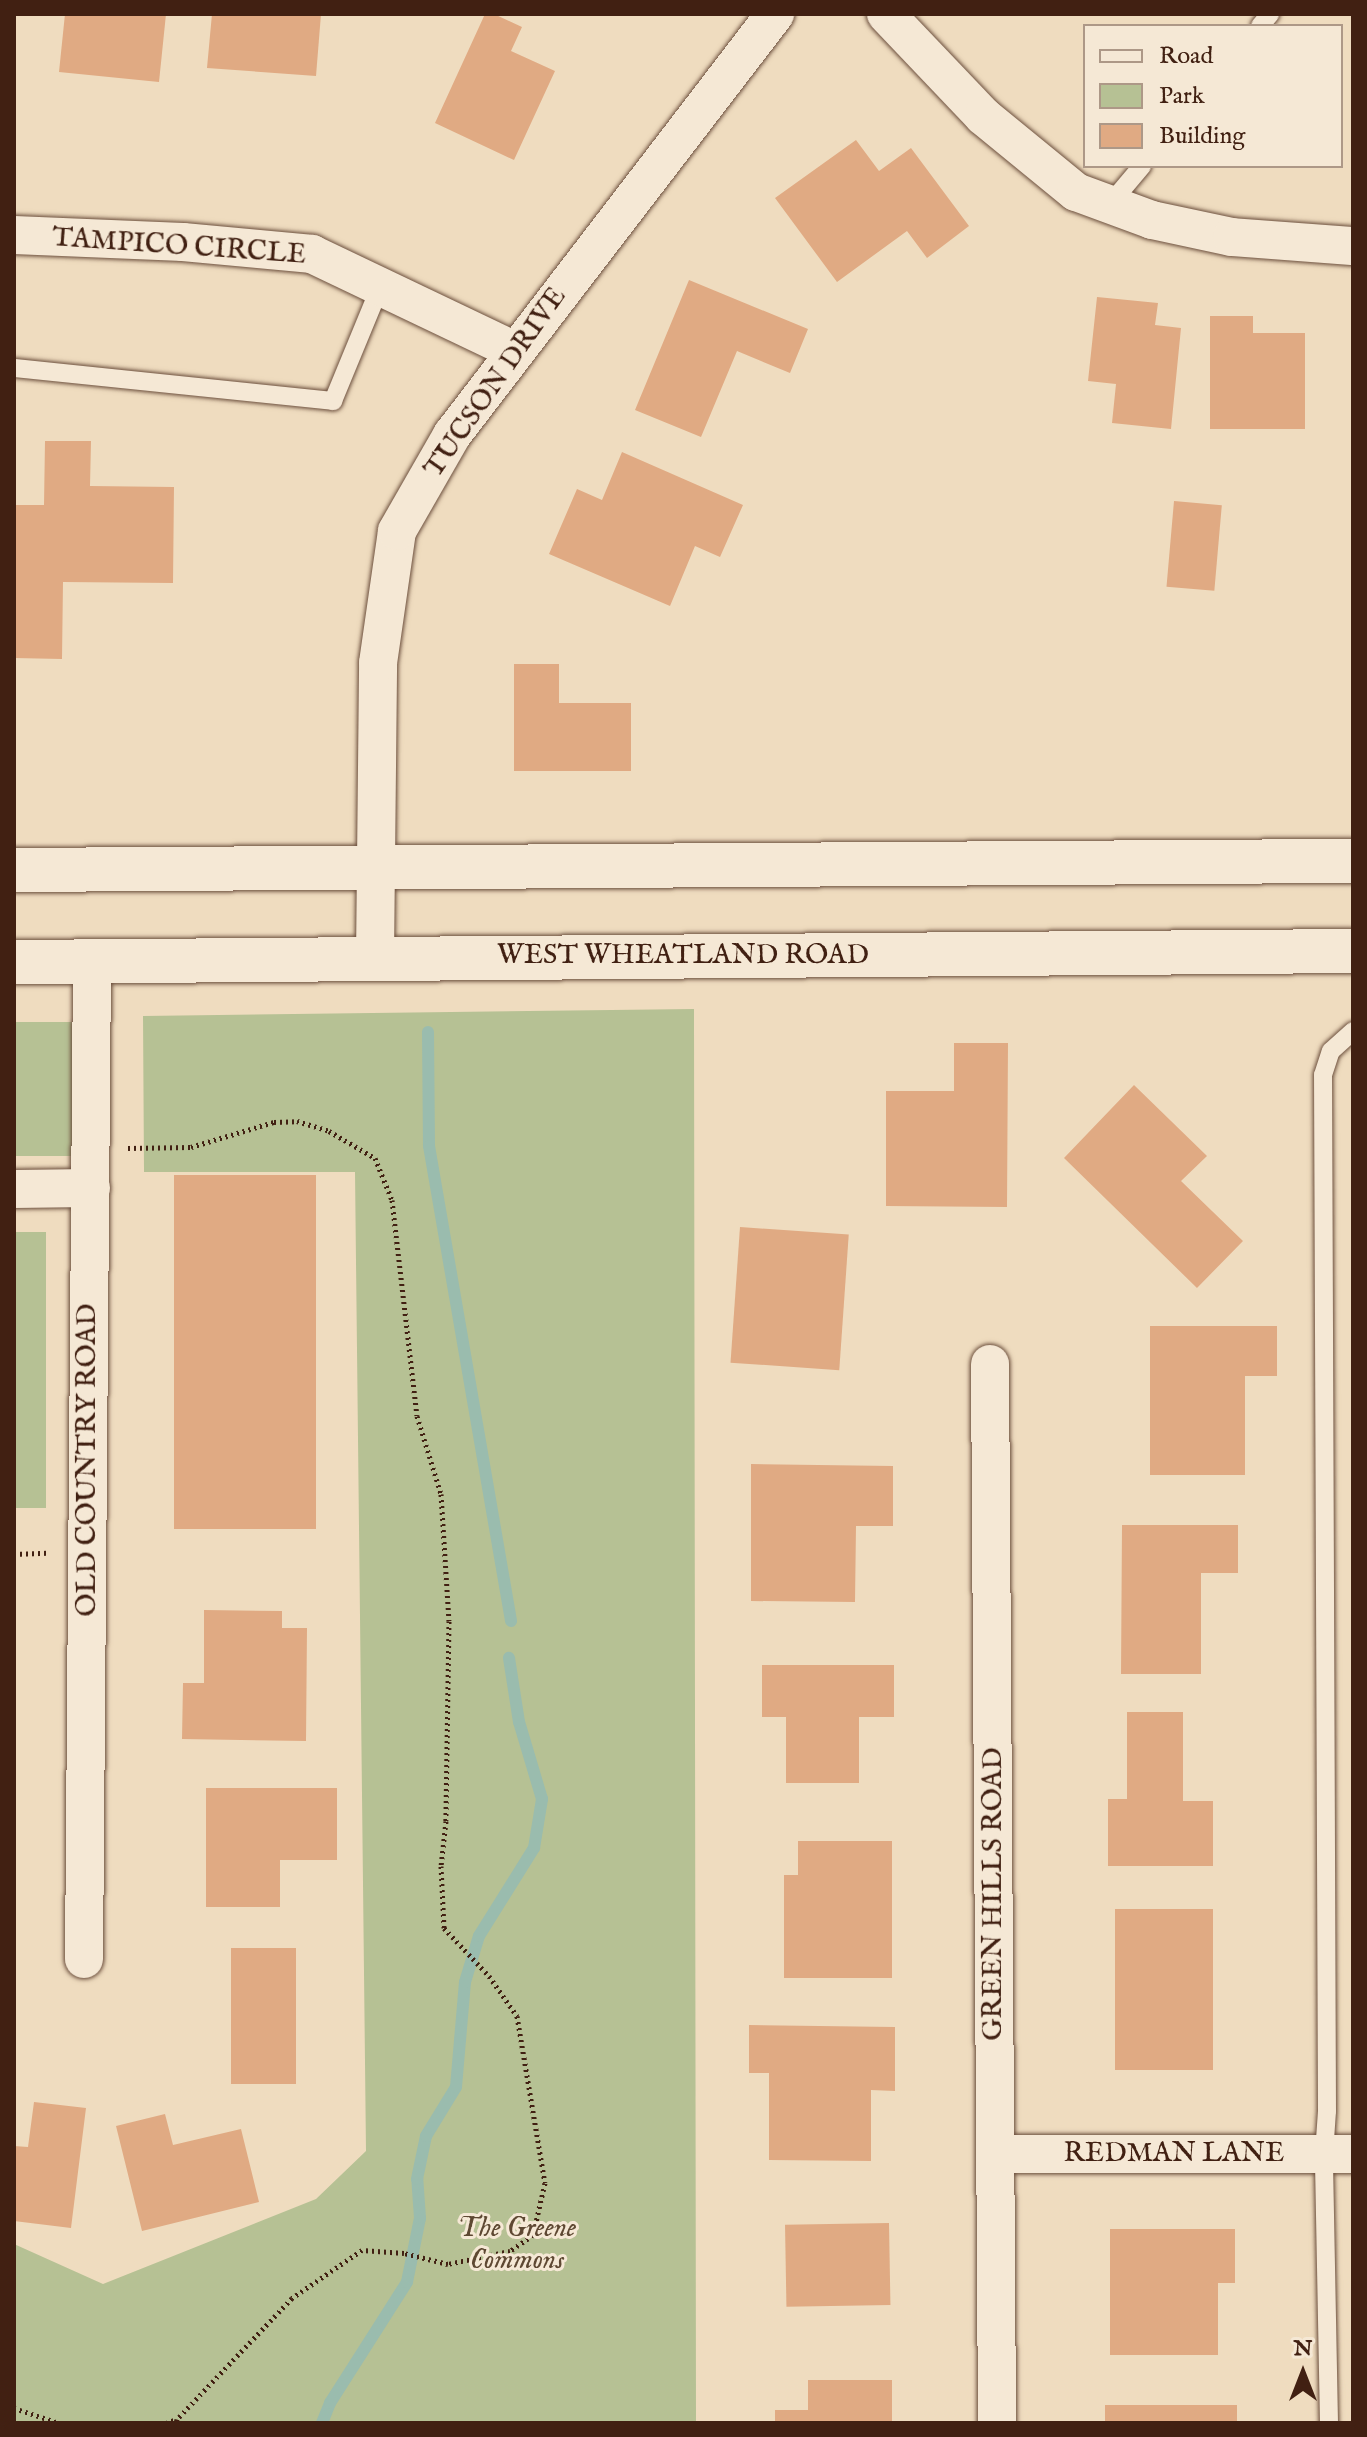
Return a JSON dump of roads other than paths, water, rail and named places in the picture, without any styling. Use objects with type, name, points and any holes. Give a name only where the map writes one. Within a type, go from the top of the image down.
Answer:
[{"type":"main road","points":[[14,870],[1353,861]]},
{"type":"main road","name":"WEST WHEATLAND ROAD","points":[[14,962],[1353,951]]},
{"type":"street","name":"TUCSON DRIVE","points":[[375,958],[378,663],[397,531],[452,435],[775,14]]},
{"type":"street","points":[[886,14],[983,116],[1076,192],[1152,220],[1232,237],[1353,246]]},
{"type":"street","name":"TAMPICO CIRCLE","points":[[14,235],[183,242],[312,254],[515,351]]},
{"type":"street","name":"OLD COUNTRY ROAD","points":[[84,1959],[92,961]]},
{"type":"street","points":[[14,1189],[91,1188]]},
{"type":"street","name":"GREEN HILLS ROAD","points":[[990,1364],[997,2423]]},
{"type":"street","name":"REDMAN LANE","points":[[996,2154],[1338,2154]]},
{"type":"lane","points":[[1110,204],[1140,168]]},
{"type":"lane","points":[[14,368],[333,401],[380,287]]},
{"type":"lane","points":[[1329,2423],[1338,2154],[1327,2079],[1323,1075],[1331,1051],[1353,1031]]},
{"type":"waterway","points":[[428,1032],[429,1146],[511,1621]]},
{"type":"waterway","points":[[322,2423],[330,2403],[407,2282],[420,2218],[417,2179],[426,2136],[456,2087],[465,1982],[479,1936],[534,1848],[542,1799],[519,1722],[509,1658]]},
{"type":"park label","name":"The Greene Commons","points":[[517,2245]]}]
